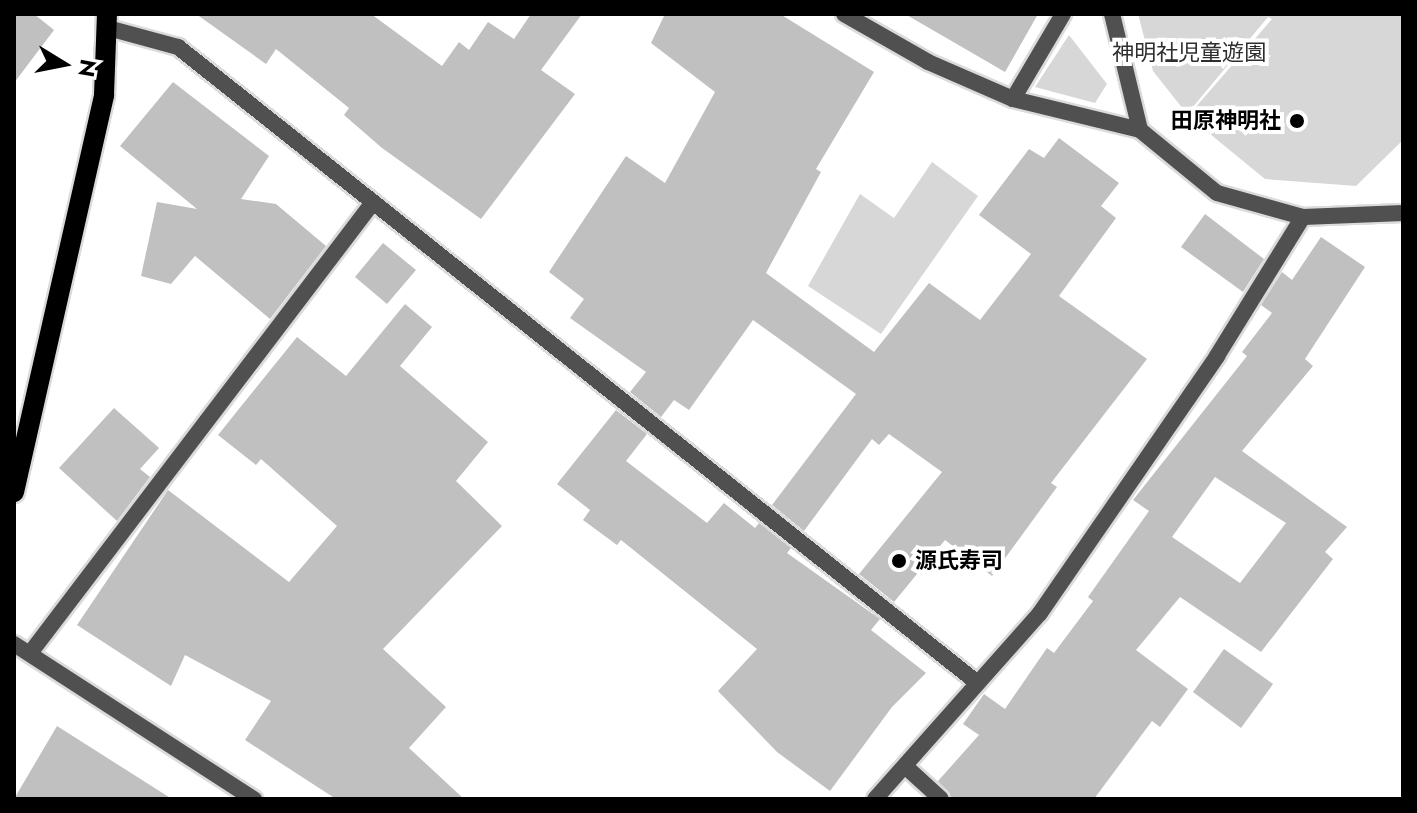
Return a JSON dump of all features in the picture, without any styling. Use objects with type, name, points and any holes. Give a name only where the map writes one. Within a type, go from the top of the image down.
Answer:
[{"type":"main road","points":[[14,492],[104,95],[108,21]]},
{"type":"street","points":[[844,14],[928,62],[1013,99],[1140,130],[1217,193],[1303,217],[1403,213]]},
{"type":"street","points":[[1013,99],[1063,14]]},
{"type":"street","points":[[1112,14],[1140,130]]},
{"type":"street","points":[[108,21],[178,47],[371,205],[679,440],[975,681]]},
{"type":"street","points":[[31,652],[371,205]]},
{"type":"street","points":[[875,799],[906,767],[975,681],[1040,613],[1217,356],[1303,217]]},
{"type":"street","points":[[14,644],[31,652],[254,799]]},
{"type":"street","points":[[906,767],[941,799]]},
{"type":"green space","name":"田原神明社","points":[[1138,14],[1403,14],[1403,140],[1356,186],[1265,179],[1188,116],[1272,19],[1268,17],[1187,114],[1153,71]]},
{"type":"green space","points":[[1069,35],[1107,84],[1095,103],[1035,87]]},
{"type":"green space","points":[[932,162],[978,196],[881,334],[808,286],[860,194],[894,218]]},
{"type":"building","points":[[14,14],[34,14],[54,30],[14,83]]},
{"type":"building","points":[[196,14],[371,14],[442,66],[459,42],[469,50],[488,22],[514,39],[531,14],[582,14],[541,70],[575,94],[481,219],[382,148],[344,115],[349,108],[276,49],[266,64]]},
{"type":"building","points":[[665,14],[780,14],[874,72],[816,169],[821,172],[766,273],[874,352],[929,283],[980,320],[1031,254],[979,215],[1029,149],[1044,158],[1059,138],[1119,183],[1101,206],[1116,218],[1059,296],[1147,359],[1051,483],[1057,487],[992,576],[945,540],[894,602],[859,574],[942,472],[889,434],[879,445],[872,439],[804,531],[772,505],[856,394],[753,320],[689,410],[674,400],[661,417],[630,392],[646,372],[570,318],[584,299],[549,272],[626,156],[665,183],[715,92],[651,43]]},
{"type":"building","points":[[905,14],[1038,14],[1005,72]]},
{"type":"building","points":[[173,82],[269,156],[241,199],[276,204],[326,246],[270,319],[195,256],[171,284],[141,276],[157,202],[197,209],[120,146]]},
{"type":"building","points":[[1205,214],[1264,259],[1243,292],[1181,247]]},
{"type":"building","points":[[1321,237],[1365,267],[1305,359],[1313,366],[1242,451],[1347,527],[1325,552],[1333,559],[1261,652],[1180,597],[1136,650],[1188,689],[1160,727],[1152,721],[1094,799],[952,799],[938,781],[979,735],[963,724],[984,694],[1005,709],[1047,648],[1054,653],[1093,601],[1088,597],[1149,511],[1133,500],[1247,356],[1242,352],[1272,313],[1261,305],[1282,272],[1292,280]],"holes":[[[1215,477],[1286,523],[1240,583],[1172,537]]]},
{"type":"building","points":[[383,243],[416,270],[387,304],[355,277]]},
{"type":"building","points":[[405,304],[432,327],[400,366],[488,442],[456,481],[502,526],[383,649],[446,707],[409,748],[464,799],[336,799],[245,740],[271,701],[185,655],[171,686],[77,625],[168,490],[289,582],[337,526],[261,459],[256,465],[218,435],[297,337],[346,376]]},
{"type":"building","points":[[114,408],[159,448],[140,469],[150,477],[117,521],[59,468]]},
{"type":"building","points":[[616,410],[647,434],[626,461],[707,523],[724,503],[755,528],[759,523],[791,548],[787,553],[880,619],[871,630],[926,673],[892,707],[830,791],[777,752],[718,691],[757,649],[621,540],[617,545],[583,520],[590,510],[557,484]]},
{"type":"building","points":[[1224,649],[1273,684],[1241,728],[1193,692]]},
{"type":"building","points":[[57,726],[172,799],[14,799]]},
{"type":"place","name":"田原神明社","points":[[1297,121]]},
{"type":"place","name":"源氏寿司","points":[[899,561]]},
{"type":"park label","name":"神明社児童遊園","points":[[1189,53]]}]
